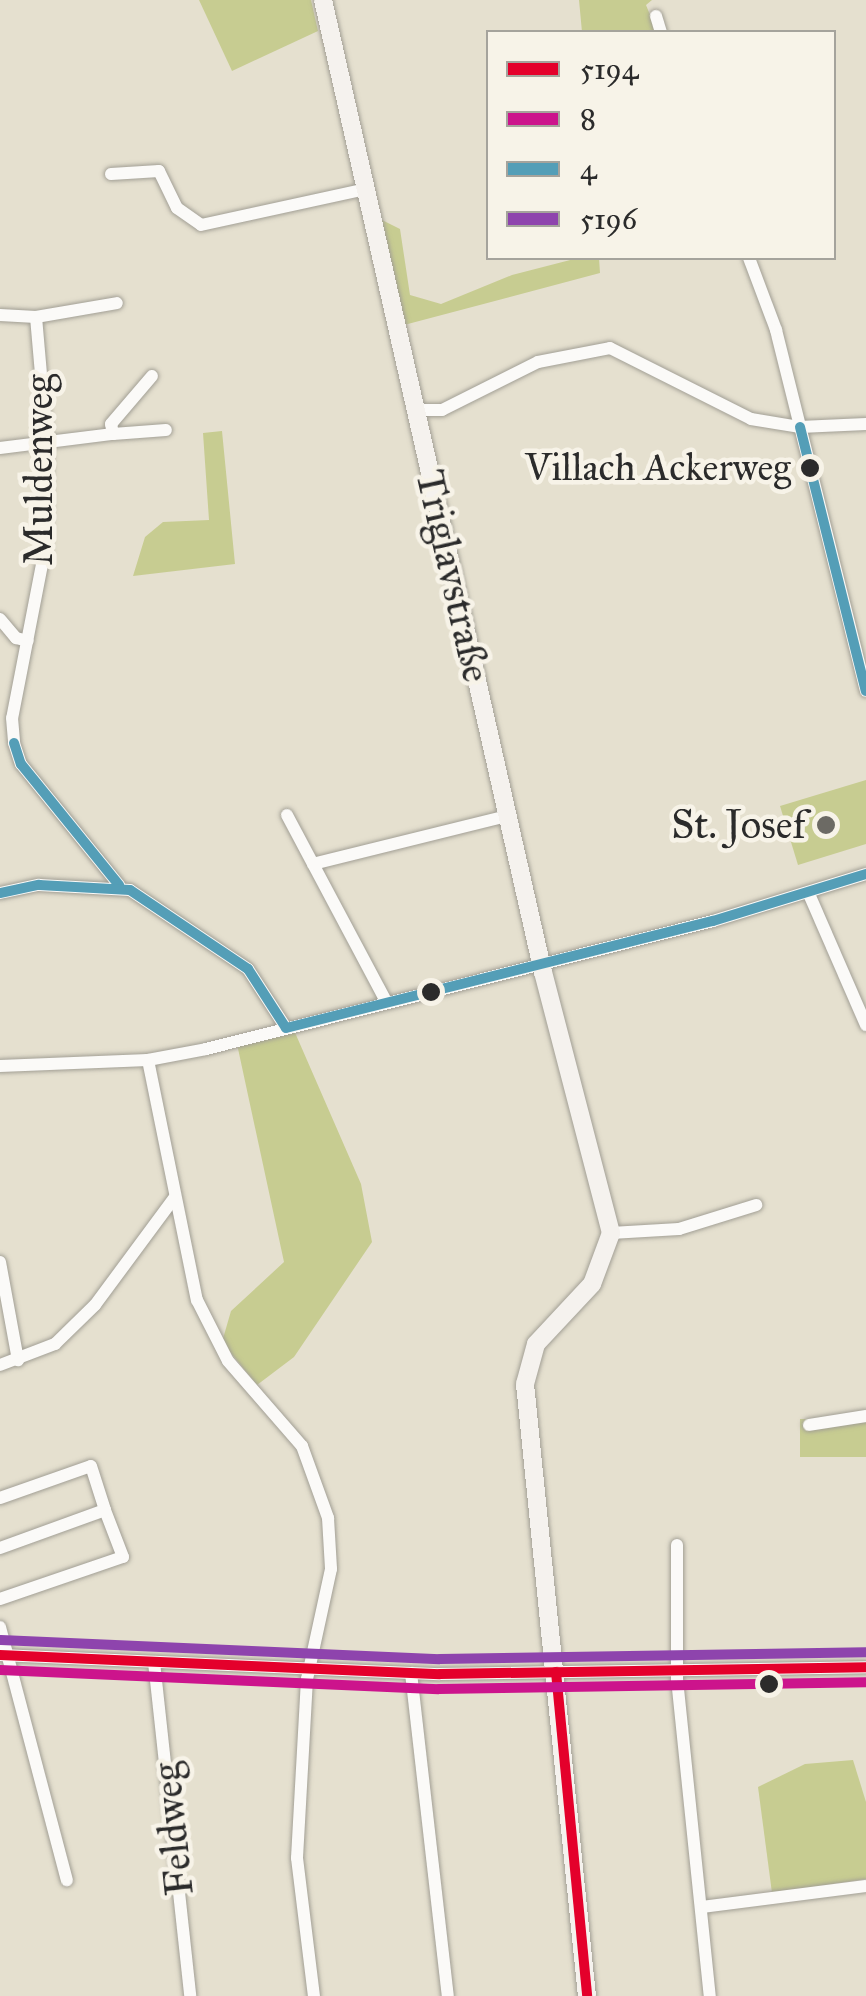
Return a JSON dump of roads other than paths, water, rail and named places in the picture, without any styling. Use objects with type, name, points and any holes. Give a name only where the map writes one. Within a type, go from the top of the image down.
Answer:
[{"type":"street","name":"Triglavstraße","points":[[323,0],[541,962],[611,1233]]},
{"type":"street","points":[[656,16],[661,30]]},
{"type":"street","points":[[111,174],[155,169],[177,208],[201,225],[366,190]]},
{"type":"street","points":[[750,260],[800,427],[866,691]]},
{"type":"street","name":"Muldenweg","points":[[0,315],[36,317],[118,303]]},
{"type":"street","name":"Muldenweg","points":[[36,317],[47,442],[45,548],[7,742],[119,885],[248,970],[286,1028]]},
{"type":"street","points":[[416,410],[442,410],[538,362],[610,348],[751,419],[800,427],[866,424]]},
{"type":"street","points":[[113,434],[111,424],[152,376]]},
{"type":"street","points":[[0,448],[166,430]]},
{"type":"street","points":[[0,618],[16,638],[28,641]]},
{"type":"street","points":[[287,816],[386,1001]]},
{"type":"street","points":[[313,864],[508,816]]},
{"type":"street","points":[[0,1066],[148,1060],[809,894],[866,874]]},
{"type":"street","points":[[0,893],[38,885],[119,885]]},
{"type":"street","points":[[809,894],[866,1026]]},
{"type":"street","points":[[148,1060],[198,1300],[228,1362],[302,1446],[328,1518],[331,1568],[309,1670],[298,1858],[314,1996]]},
{"type":"street","points":[[0,1365],[55,1344],[95,1305],[174,1197]]},
{"type":"street","points":[[587,1996],[525,1384],[536,1344],[592,1284],[611,1233],[678,1229],[756,1205]]},
{"type":"street","points":[[0,1262],[18,1360]]},
{"type":"street","points":[[809,1425],[866,1416]]},
{"type":"street","points":[[0,1498],[90,1466],[122,1557],[0,1600]]},
{"type":"street","points":[[0,1548],[105,1510]]},
{"type":"street","points":[[677,1545],[677,1669],[710,1996]]},
{"type":"street","points":[[0,1628],[3,1655],[67,1880]]},
{"type":"street","points":[[3,1655],[411,1672],[866,1667]]},
{"type":"street","name":"Feldweg","points":[[154,1662],[190,1996]]},
{"type":"street","points":[[411,1672],[448,1996]]},
{"type":"street","points":[[702,1907],[866,1886]]},
{"type":"place","name":"Villach Ackerweg","points":[[810,468]]},
{"type":"place","name":"St. Josef","points":[[826,825]]}]
